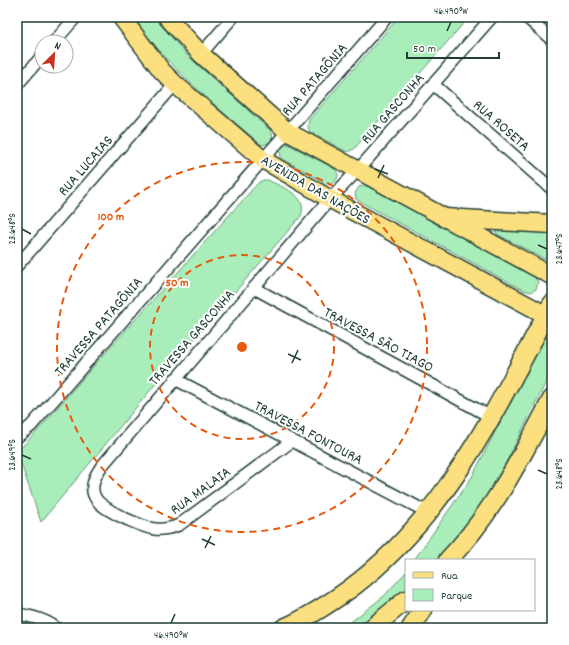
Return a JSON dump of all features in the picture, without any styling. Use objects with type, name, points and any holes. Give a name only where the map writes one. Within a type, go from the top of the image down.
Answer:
[{"type":"highway","points":[[445,218],[552,224]]},
{"type":"highway","points":[[284,628],[313,614],[338,598],[362,579],[392,554],[428,513],[468,458],[549,310]]},
{"type":"highway","points":[[449,559],[471,534],[502,491],[552,399]]},
{"type":"highway","points":[[457,559],[471,534]]},
{"type":"highway","points":[[372,628],[405,601]]},
{"type":"highway","points":[[411,628],[422,611]]},
{"type":"main road","name":"AVENIDA DAS NAÇÕES","points":[[121,17],[162,71],[262,159],[330,199],[549,310]]},
{"type":"main road","points":[[167,17],[201,54],[288,132],[552,276]]},
{"type":"street","points":[[61,34],[76,17]]},
{"type":"street","points":[[201,54],[233,17]]},
{"type":"street","name":"RUA PATAGÔNIA","points":[[262,159],[288,132],[387,17]]},
{"type":"street","name":"RUA GASCONHA","points":[[330,199],[358,170],[492,17]]},
{"type":"street","points":[[526,17],[552,40]]},
{"type":"street","points":[[17,85],[34,65]]},
{"type":"street","name":"RUA LUCAIAS","points":[[17,266],[175,84]]},
{"type":"street","name":"RUA ROSETA","points":[[433,84],[552,189]]},
{"type":"street","name":"TRAVESSA PATAGÔNIA","points":[[17,437],[31,426],[262,159]]},
{"type":"street","name":"TRAVESSA GASCONHA","points":[[98,502],[93,485],[97,473],[175,379],[330,199]]},
{"type":"street","name":"TRAVESSA SÃO TIAGO","points":[[254,288],[491,417]]},
{"type":"street","name":"TRAVESSA FONTOURA","points":[[175,379],[428,513]]},
{"type":"street","name":"RUA MALAIA","points":[[98,502],[105,509],[144,527],[153,530],[170,529],[179,525],[292,440]]},
{"type":"street","points":[[17,614],[32,616],[56,628]]},
{"type":"green space","points":[[133,17],[154,17],[187,55],[271,131],[273,137],[270,142],[263,145],[260,144],[192,85],[146,35]]},
{"type":"green space","points":[[399,17],[469,17],[354,149],[347,152],[310,132],[308,127],[309,120]]},
{"type":"green space","points":[[288,144],[335,169],[338,174],[334,183],[327,184],[281,158],[280,150],[284,145]]},
{"type":"green space","points":[[268,180],[287,189],[298,197],[302,209],[301,216],[168,369],[41,522],[17,452],[259,182]]},
{"type":"green space","points":[[367,186],[533,275],[538,282],[536,289],[531,292],[523,290],[359,201],[356,199],[355,193],[359,187]]},
{"type":"green space","points":[[497,230],[552,230],[552,263],[497,234]]},
{"type":"green space","points":[[552,321],[552,370],[495,485],[472,519],[438,559],[415,559],[472,477]]},
{"type":"green space","points":[[405,573],[405,591],[359,628],[343,628],[384,596]]}]
